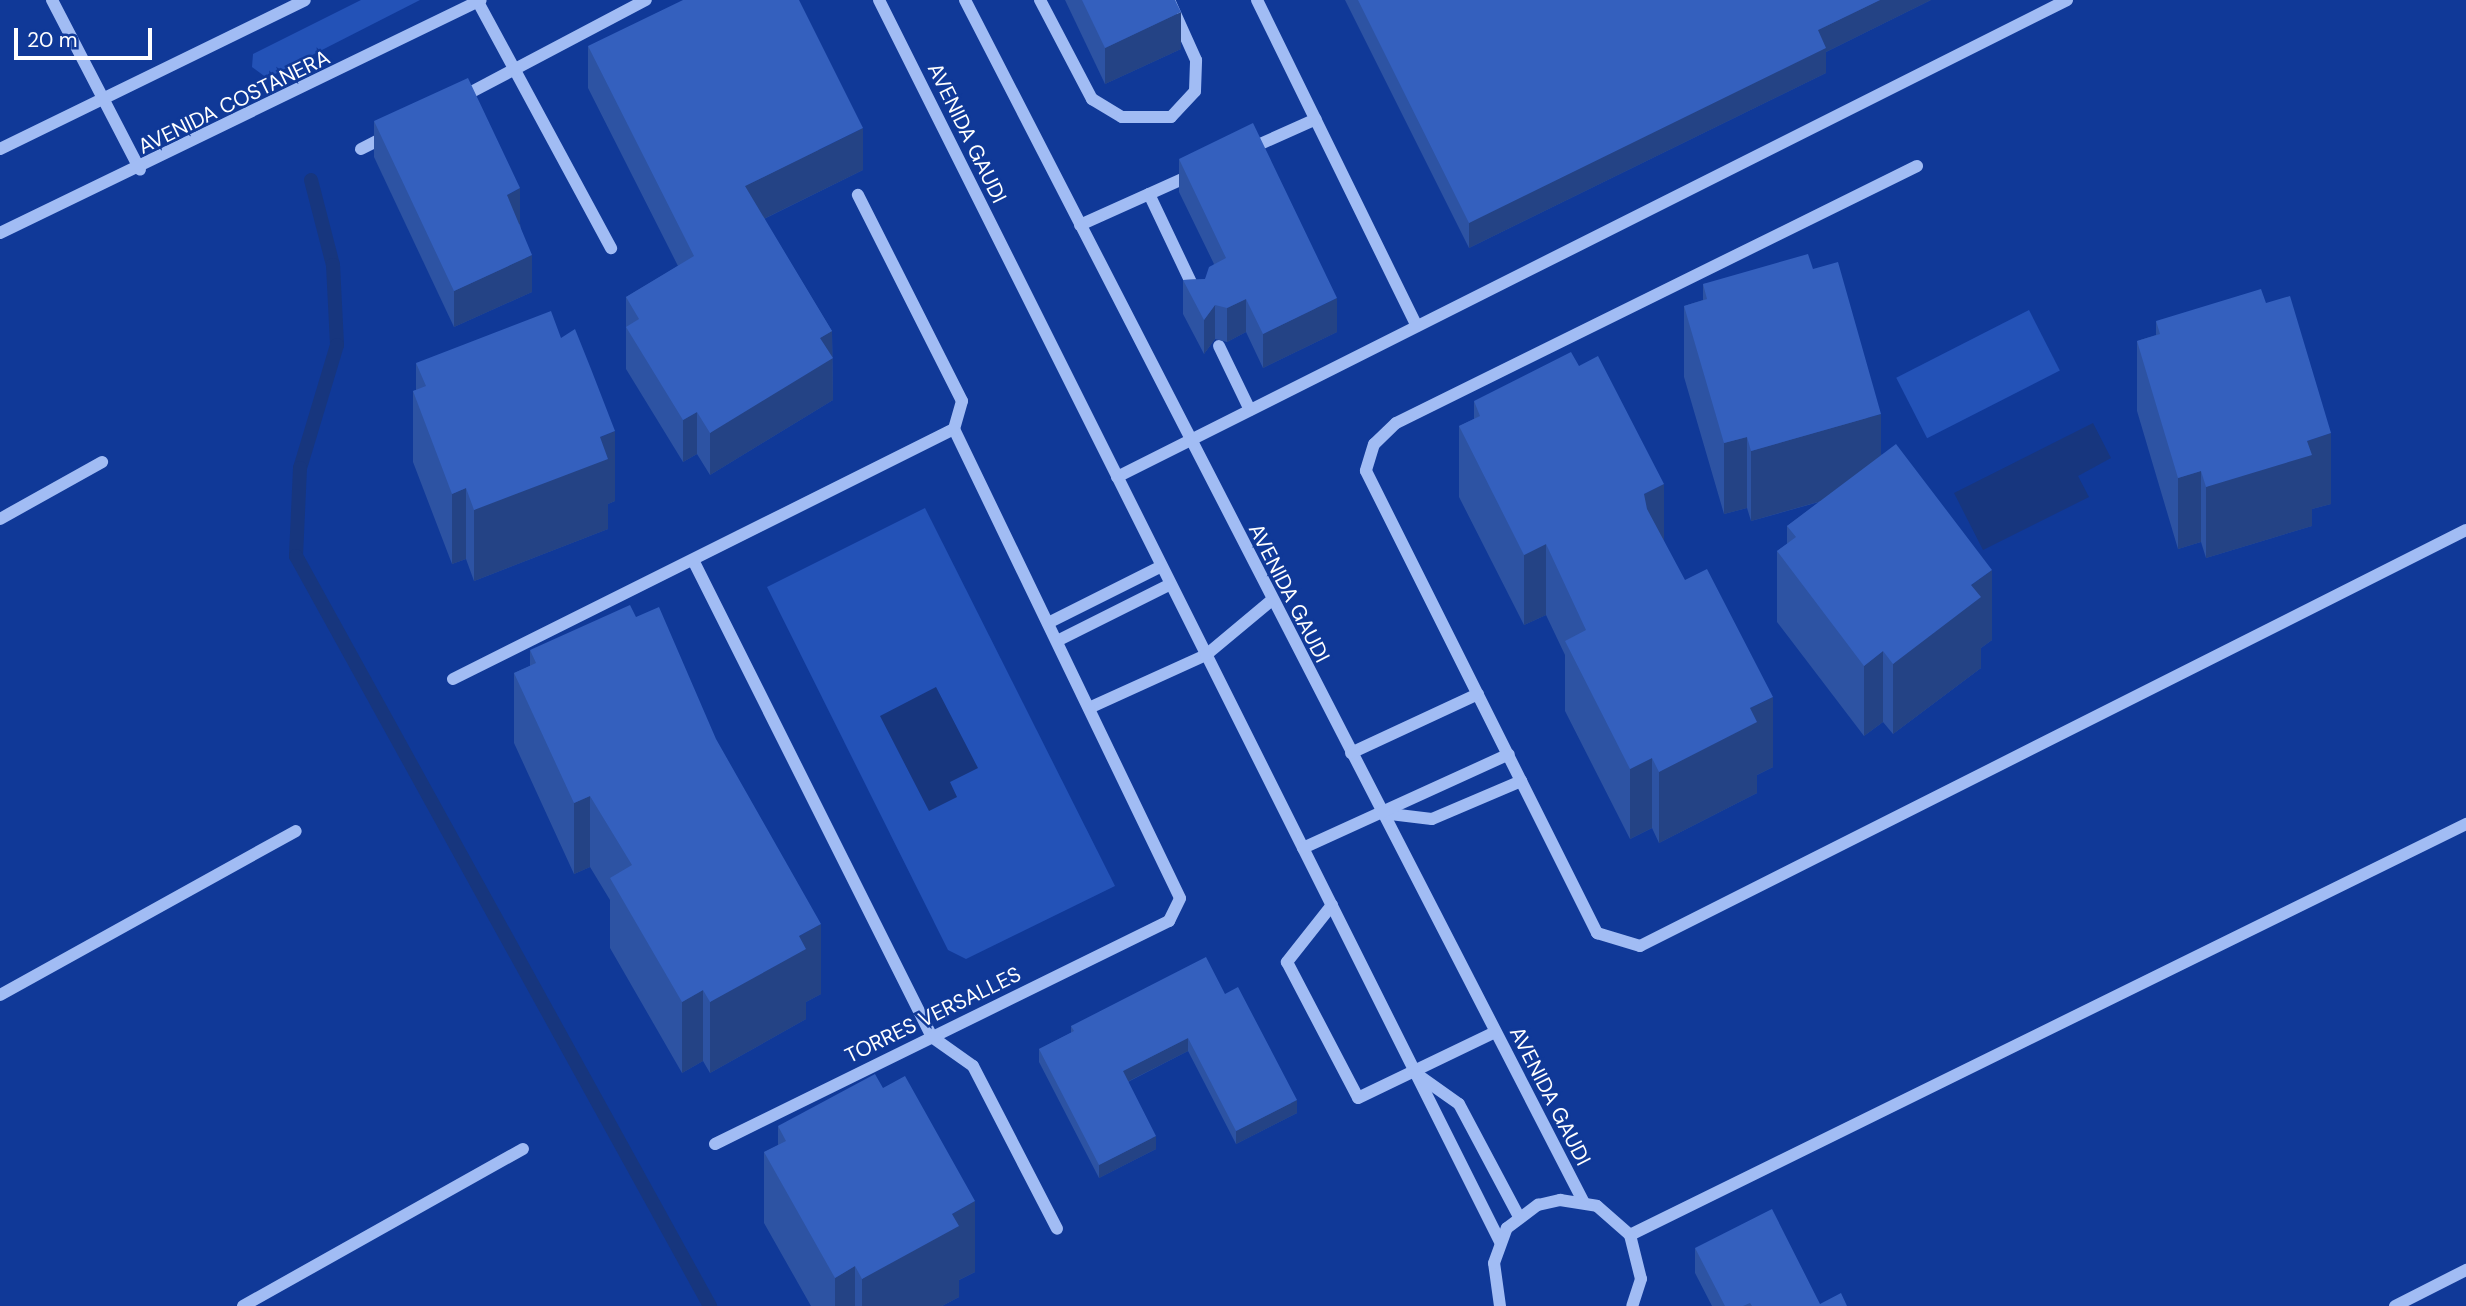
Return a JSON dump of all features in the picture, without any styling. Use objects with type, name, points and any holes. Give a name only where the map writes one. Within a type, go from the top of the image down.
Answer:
[{"type":"street","points":[[52,0],[139,170]]},
{"type":"street","points":[[0,149],[103,102],[305,0]]},
{"type":"street","points":[[445,106],[646,0]]},
{"type":"street","name":"AVENIDA GAUDI","points":[[879,0],[1500,1242]]},
{"type":"street","name":"AVENIDA GAUDI","points":[[965,0],[1189,440],[1583,1201]]},
{"type":"street","points":[[1040,0],[1091,99],[1122,117],[1171,117],[1195,91],[1196,60],[1169,0]]},
{"type":"street","points":[[1257,0],[1417,327]]},
{"type":"street","points":[[1117,477],[2067,0]]},
{"type":"street","points":[[480,1],[611,248]]},
{"type":"street","name":"AVENIDA COSTANERA","points":[[0,233],[139,170],[480,1]]},
{"type":"street","points":[[1233,156],[1316,119]]},
{"type":"street","points":[[361,149],[397,131]]},
{"type":"street","points":[[1917,166],[1396,423],[1374,444],[1366,471],[1597,933],[1618,945],[1640,946],[2466,530]]},
{"type":"street","points":[[1080,225],[1209,167]]},
{"type":"street","points":[[1150,194],[1201,304]]},
{"type":"street","points":[[858,195],[962,401],[954,429],[1089,708],[1206,655],[1272,600]]},
{"type":"street","points":[[1219,346],[1250,410]]},
{"type":"street","points":[[453,679],[694,562],[954,429]]},
{"type":"street","points":[[0,519],[102,462]]},
{"type":"street","points":[[694,562],[932,1037],[973,1066],[1056,1230]]},
{"type":"street","points":[[1048,623],[1162,566]]},
{"type":"street","points":[[1057,641],[1171,584]]},
{"type":"street","points":[[1351,753],[1478,694]]},
{"type":"street","name":"TORRES VERSALLES","points":[[715,1144],[1169,921],[1180,898],[1089,708]]},
{"type":"street","points":[[1303,848],[1508,754]]},
{"type":"street","points":[[1381,813],[1432,819],[1521,781]]},
{"type":"street","points":[[1630,1235],[2466,824]]},
{"type":"street","points":[[0,995],[296,831]]},
{"type":"street","points":[[1332,905],[1287,962],[1358,1098],[1415,1073],[1494,1031]]},
{"type":"street","name":"AVENIDA GAUDI","points":[[1415,1073],[1459,1104],[1519,1217]]},
{"type":"street","points":[[243,1306],[523,1149]]},
{"type":"street","points":[[1499,1306],[1493,1263],[1500,1242],[1519,1217],[1538,1205],[1583,1201],[1610,1213],[1630,1235],[1641,1279],[1632,1306]]},
{"type":"street","points":[[2395,1306],[2466,1270]]},
{"type":"shaded area","points":[[361,0],[420,0],[267,78],[252,67],[253,54]]},
{"type":"shaded area","points":[[2029,310],[2060,371],[1927,438],[1896,378]]},
{"type":"shaded area","points":[[2093,423],[2111,458],[2078,476],[2089,497],[1983,550],[1954,493]]},
{"type":"shaded area","points":[[925,508],[1115,886],[966,959],[948,950],[767,587]]},
{"type":"shaded area","points":[[936,687],[978,768],[950,782],[957,797],[929,811],[880,716]]},
{"type":"building","points":[[683,0],[799,0],[863,128],[745,186],[832,331],[820,338],[833,358],[710,433],[697,412],[683,420],[626,327],[639,319],[626,297],[694,256],[588,46]]},
{"type":"building","points":[[1082,0],[1175,0],[1181,12],[1105,48]]},
{"type":"building","points":[[1358,0],[1880,0],[1818,30],[1826,48],[1469,223]]},
{"type":"building","points":[[468,78],[520,188],[507,195],[532,255],[454,291],[374,121]]},
{"type":"building","points":[[1253,123],[1337,298],[1263,334],[1246,299],[1227,308],[1215,305],[1204,320],[1183,280],[1205,279],[1209,267],[1226,258],[1179,159]]},
{"type":"building","points":[[1808,254],[1813,269],[1838,262],[1881,414],[1751,451],[1747,437],[1724,443],[1684,306],[1707,299],[1703,284]]},
{"type":"building","points":[[2261,289],[2266,303],[2290,296],[2331,433],[2307,441],[2312,455],[2206,487],[2201,471],[2178,478],[2137,341],[2160,334],[2156,321]]},
{"type":"building","points":[[551,311],[561,338],[575,329],[615,431],[600,437],[608,459],[474,510],[466,488],[452,494],[413,391],[426,386],[416,363]]},
{"type":"building","points":[[1571,352],[1579,366],[1598,356],[1664,484],[1644,494],[1647,509],[1685,580],[1707,569],[1773,697],[1750,708],[1757,722],[1659,772],[1652,758],[1630,769],[1565,641],[1586,630],[1546,544],[1524,555],[1459,426],[1480,416],[1474,401]]},
{"type":"building","points":[[1896,444],[1992,570],[1971,585],[1981,597],[1893,664],[1883,651],[1864,666],[1777,551],[1796,537],[1787,526]]},
{"type":"building","points":[[630,605],[636,617],[659,607],[716,739],[821,924],[799,936],[806,949],[710,1002],[703,990],[682,1002],[610,878],[632,865],[590,796],[574,803],[514,673],[536,663],[530,650]]},
{"type":"building","points":[[1206,957],[1225,994],[1238,987],[1297,1100],[1236,1131],[1188,1038],[1123,1071],[1156,1136],[1099,1165],[1039,1049],[1074,1031],[1071,1026]]},
{"type":"building","points":[[875,1074],[883,1088],[905,1076],[975,1201],[952,1214],[959,1226],[862,1279],[855,1266],[835,1278],[764,1152],[786,1141],[778,1126]]},
{"type":"building","points":[[1772,1209],[1820,1304],[1841,1293],[1847,1306],[1752,1306],[1750,1303],[1743,1306],[1725,1306],[1695,1248]]},
{"type":"waterway","points":[[311,180],[333,265],[337,345],[300,468],[296,556],[710,1306]]}]
